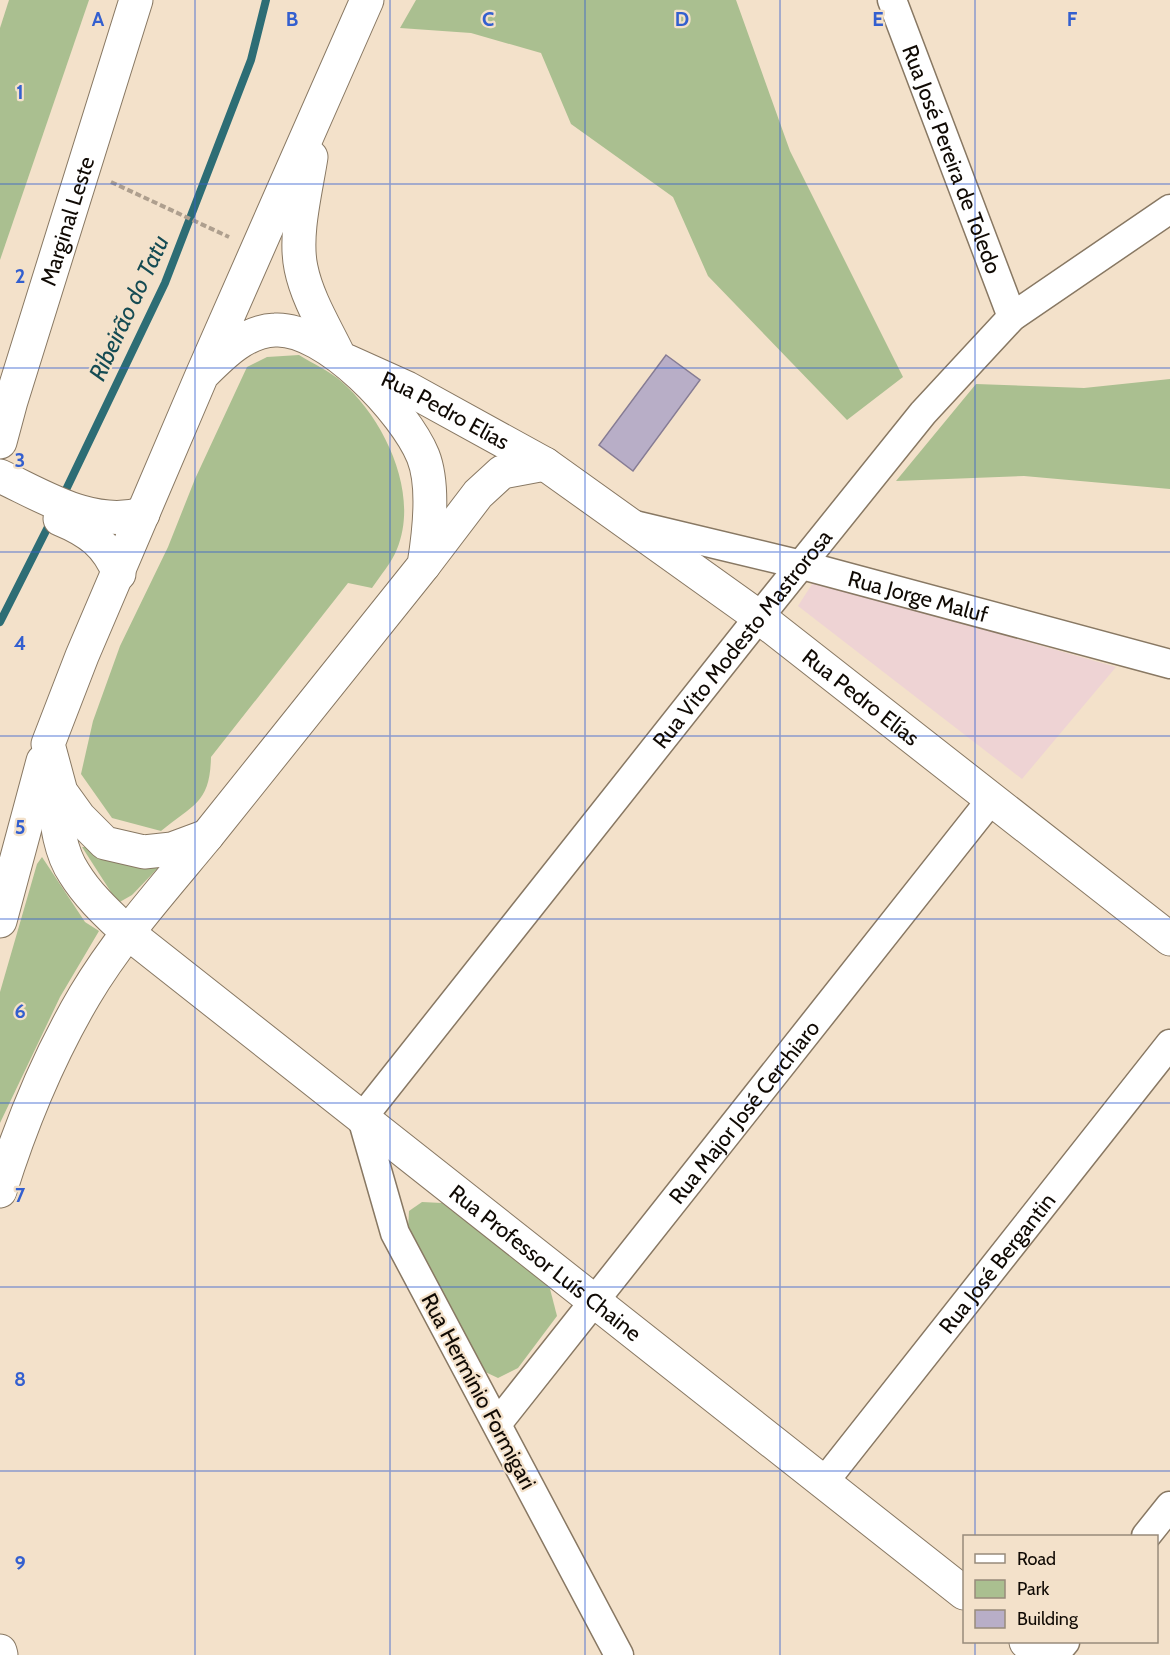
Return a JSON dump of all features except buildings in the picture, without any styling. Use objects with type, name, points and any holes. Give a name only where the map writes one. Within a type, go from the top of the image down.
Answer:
[{"type":"main road","name":"Marginal Leste","points":[[0,442],[10,401],[136,0]]},
{"type":"main road","points":[[0,921],[48,744],[82,656],[119,574],[202,375],[367,0]]},
{"type":"main road","points":[[319,111],[301,219],[301,267],[316,307],[341,357]]},
{"type":"main road","points":[[202,375],[226,351],[242,341],[275,330],[307,335],[341,357],[384,399],[423,456],[431,524],[424,565]]},
{"type":"main road","name":"Rua Pedro Elías","points":[[341,357],[407,388],[545,464],[631,524],[759,616],[990,801],[1170,939]]},
{"type":"main road","name":"Rua Pedro Elías","points":[[0,1191],[14,1147],[48,1067],[86,995],[128,933],[424,565],[478,494],[502,472],[545,464]]},
{"type":"main road","points":[[15,492],[86,522],[125,519],[143,514]]},
{"type":"main road","points":[[86,522],[102,543],[119,574]]},
{"type":"main road","points":[[48,744],[61,792],[79,817],[105,843],[144,852],[171,849],[207,836]]},
{"type":"main road","name":"Rua Professor Luís Chaine","points":[[48,744],[58,828],[72,872],[97,904],[128,933],[963,1592]]},
{"type":"main road","points":[[1028,1643],[1043,1655]]},
{"type":"street","name":"Rua José Pereira de Toledo","points":[[892,0],[1012,317]]},
{"type":"street","name":"Rua Vito Modesto Mastrorosa","points":[[363,1118],[759,616],[923,413],[1012,317],[1170,209]]},
{"type":"street","name":"Rua Jorge Maluf","points":[[631,524],[802,565],[1170,664]]},
{"type":"street","name":"Rua Major José Cerchiaro","points":[[497,1424],[990,801]]},
{"type":"street","name":"Rua José Bergantin","points":[[824,1482],[1170,1044]]},
{"type":"street","name":"Rua Hermínio Formigari","points":[[363,1118],[395,1233],[619,1655]]},
{"type":"street","points":[[1147,1535],[1170,1506]]},
{"type":"street","points":[[1054,1655],[1063,1643]]},
{"type":"path","points":[[106,180],[231,237]]},
{"type":"shaded area","points":[[814,581],[1116,667],[1022,779],[798,606]]},
{"type":"green space","points":[[9,0],[89,0],[0,260],[0,28]]},
{"type":"green space","points":[[416,0],[736,0],[790,151],[903,377],[847,420],[708,276],[673,197],[571,124],[541,53],[471,33],[400,28]]},
{"type":"green space","points":[[299,355],[342,382],[372,416],[384,436],[401,481],[404,504],[403,527],[397,549],[372,588],[348,583],[211,757],[207,784],[203,794],[191,808],[161,831],[112,818],[81,774],[93,721],[120,646],[168,547],[195,479],[247,367],[267,357]]},
{"type":"green space","points":[[1170,379],[1170,489],[1024,476],[896,481],[976,384],[1084,388]]},
{"type":"green space","points":[[82,847],[159,867],[132,895],[118,903]]},
{"type":"green space","points":[[42,857],[85,922],[99,931],[60,997],[0,1123],[0,992],[37,864]]},
{"type":"green space","points":[[422,1202],[442,1203],[549,1285],[557,1316],[518,1368],[498,1378],[481,1370],[408,1229],[409,1211]]},
{"type":"waterway","name":"Ribeirão do Tatu","points":[[62,498],[165,283],[251,60],[266,0]]},
{"type":"waterway","name":"Ribeirão do Tatu","points":[[0,622],[51,521]]}]
